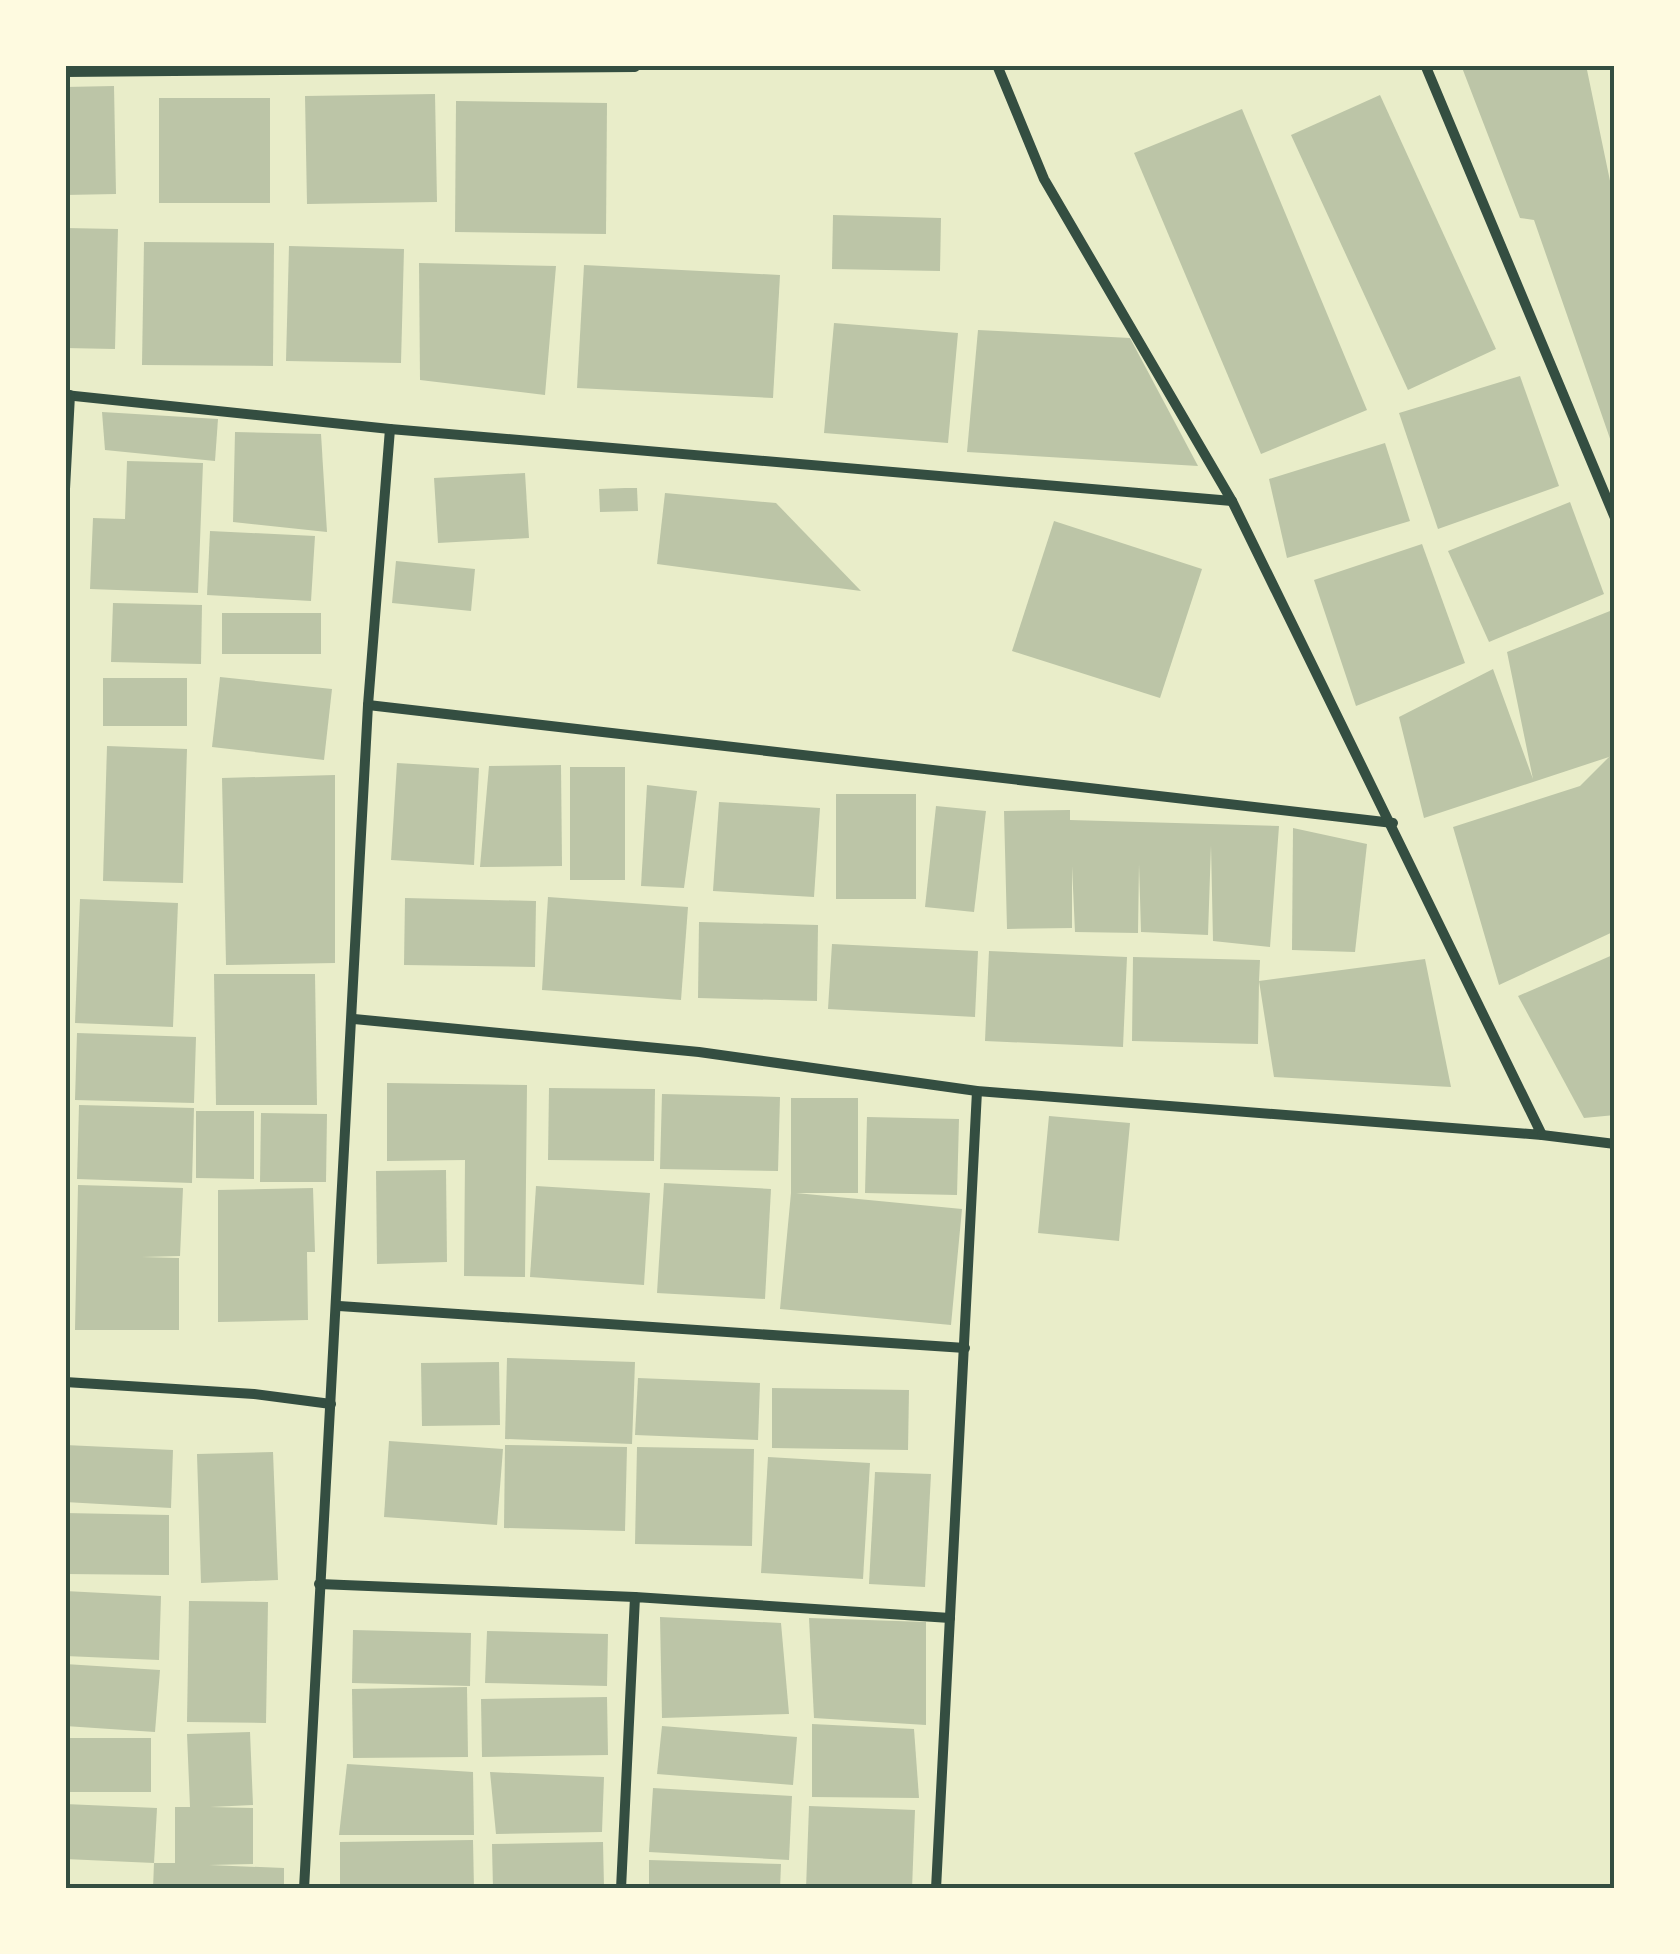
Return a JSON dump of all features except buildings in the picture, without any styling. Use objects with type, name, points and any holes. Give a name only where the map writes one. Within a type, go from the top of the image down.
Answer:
[{"type":"street","points":[[997,65],[1044,179],[1232,501],[1393,823],[1542,1135]]},
{"type":"street","points":[[65,72],[635,67]]},
{"type":"street","points":[[1426,67],[1615,518]]},
{"type":"street","points":[[65,489],[68,395],[390,429],[1232,501]]},
{"type":"street","points":[[304,1889],[319,1584],[339,1306],[368,705],[390,429]]},
{"type":"street","points":[[368,705],[1393,823]]},
{"type":"street","points":[[354,1019],[699,1052],[977,1090],[1615,1144]]},
{"type":"street","points":[[936,1889],[977,1090]]},
{"type":"street","points":[[339,1306],[965,1348]]},
{"type":"street","points":[[65,1382],[254,1394],[331,1404]]},
{"type":"street","points":[[319,1584],[635,1596],[950,1618]]},
{"type":"street","points":[[621,1889],[635,1596]]}]
